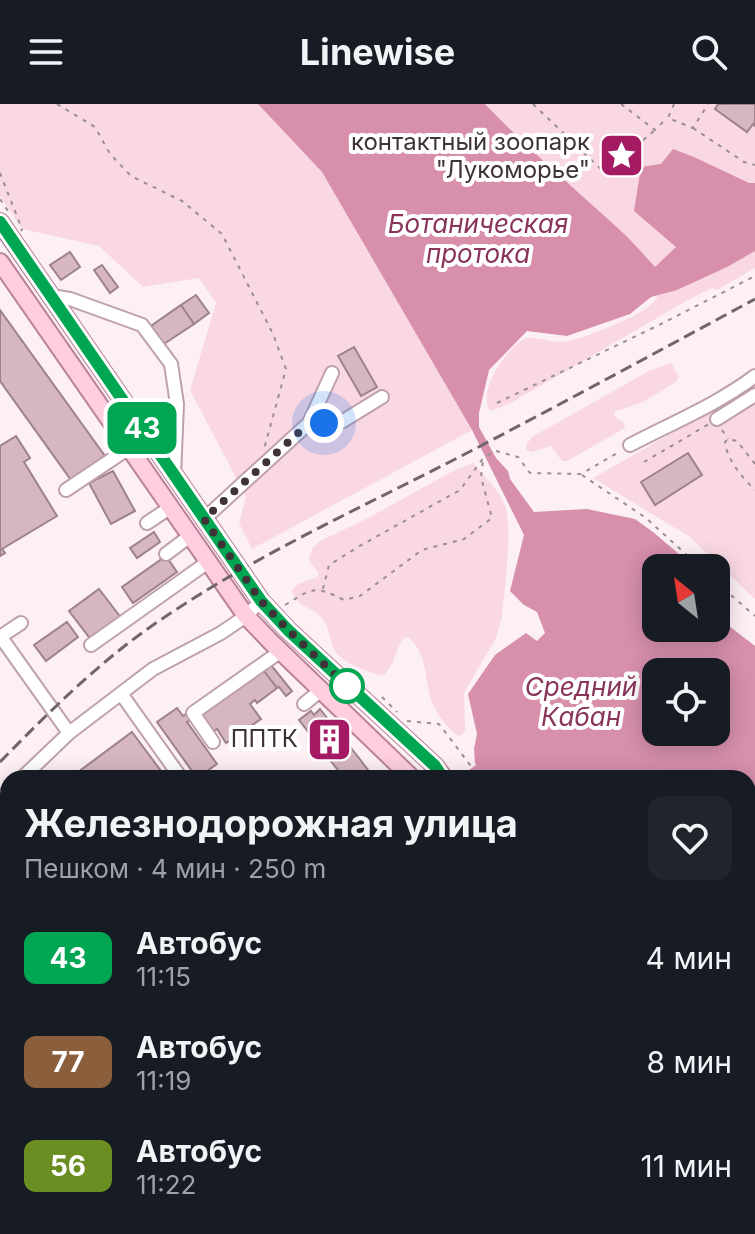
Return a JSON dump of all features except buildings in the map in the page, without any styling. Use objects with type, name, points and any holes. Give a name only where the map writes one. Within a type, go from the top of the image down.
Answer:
[{"type":"main road","points":[[0,222],[204,519],[288,630],[437,770]]},
{"type":"main road","points":[[0,262],[246,616],[404,770]]},
{"type":"street","points":[[51,296],[70,299],[142,325],[171,364],[177,404],[174,476]]},
{"type":"street","points":[[204,519],[306,426],[332,373]]},
{"type":"street","points":[[630,445],[755,376]]},
{"type":"street","points":[[717,419],[755,395]]},
{"type":"street","points":[[306,426],[343,421],[382,397]]},
{"type":"street","points":[[66,490],[129,448]]},
{"type":"street","points":[[147,523],[171,507]]},
{"type":"street","points":[[166,554],[190,536]]},
{"type":"street","points":[[91,645],[208,562]]},
{"type":"street","points":[[30,770],[69,733],[153,669],[269,605]]},
{"type":"street","points":[[21,623],[0,636],[69,733]]},
{"type":"street","points":[[213,742],[193,713],[281,651]]},
{"type":"street","points":[[304,704],[321,690]]},
{"type":"street","points":[[122,695],[175,770]]},
{"type":"path","points":[[57,104],[95,127],[110,154],[131,176],[182,201],[222,234],[273,334],[286,369],[259,469]]},
{"type":"path","points":[[533,104],[605,173],[668,118],[674,104]]},
{"type":"path","points":[[621,104],[655,130]]},
{"type":"path","points":[[693,128],[708,104]]},
{"type":"path","points":[[668,118],[693,128],[735,157],[755,165]]},
{"type":"path","points":[[0,173],[21,231]]},
{"type":"path","points":[[0,199],[26,239]]},
{"type":"path","points":[[497,403],[755,276]]},
{"type":"path","points":[[644,462],[717,419]]},
{"type":"path","points":[[755,464],[737,441],[728,439],[725,442],[733,465],[755,490]]},
{"type":"path","points":[[323,589],[329,565],[460,490],[484,457],[496,451],[518,457],[530,473],[581,474],[630,445]]},
{"type":"path","points":[[269,605],[310,590],[323,589],[344,600],[360,596],[422,550],[464,539],[492,518],[481,477],[484,457]]},
{"type":"path","points":[[581,474],[646,518],[686,554]]},
{"type":"path","points":[[730,594],[755,616]]},
{"type":"path","points":[[375,694],[397,711]]},
{"type":"path","points":[[416,732],[406,721],[439,724],[475,770]]},
{"type":"shaded area","points":[[0,104],[258,104],[322,172],[472,430],[252,549],[239,523],[246,497],[190,390],[216,303],[199,278],[143,287],[99,246],[22,229],[0,196]]},
{"type":"shaded area","points":[[485,104],[755,104],[755,268],[717,290],[712,288],[688,300],[509,404],[491,411],[487,403],[490,383],[502,360],[518,343],[528,338],[562,342],[595,332],[646,309],[662,287],[655,268],[623,233],[513,134]]},
{"type":"shaded area","points":[[671,363],[679,377],[676,382],[643,402],[614,412],[625,428],[567,461],[562,461],[551,446],[532,452],[526,450],[532,437],[649,371]]},
{"type":"shaded area","points":[[755,386],[755,599],[730,575],[730,554],[708,554],[690,537],[593,478]]},
{"type":"shaded area","points":[[473,463],[504,503],[508,558],[502,617],[496,638],[464,693],[465,731],[458,736],[444,723],[434,707],[420,652],[408,637],[403,638],[392,664],[382,676],[361,669],[336,653],[324,620],[299,603],[292,592],[300,583],[318,577],[319,573],[309,557],[313,547],[322,540]]},
{"type":"water","name":"Ботаническая протока","points":[[258,104],[485,104],[655,267],[676,247],[634,211],[641,167],[661,164],[673,149],[755,183],[755,251],[677,290],[651,297],[630,314],[567,336],[527,331],[489,370],[479,413],[479,427],[496,458],[534,512],[587,509],[635,519],[679,554],[642,554],[642,642],[730,642],[730,627],[755,646],[755,770],[480,770],[475,763],[477,734],[468,694],[495,655],[526,633],[537,641],[545,633],[537,612],[524,605],[510,591],[524,535],[472,430],[322,172]]},
{"type":"tram line","points":[[0,237],[256,606],[429,770]]},
{"type":"railway","points":[[0,762],[93,673],[132,640],[190,600],[267,555],[503,434],[755,299]]},
{"type":"bus line","name":"43","points":[[0,222],[261,601],[438,770]]},
{"type":"place","name":"контактный зоопарк \"Лукоморье\"","points":[[621,156]]},
{"type":"place","name":"ППТК","points":[[329,739]]},
{"type":"route","points":[[324,423],[306,426],[204,519],[261,601],[347,686]]},
{"type":"water label","name":"Средний Кабан","points":[[581,702]]}]
